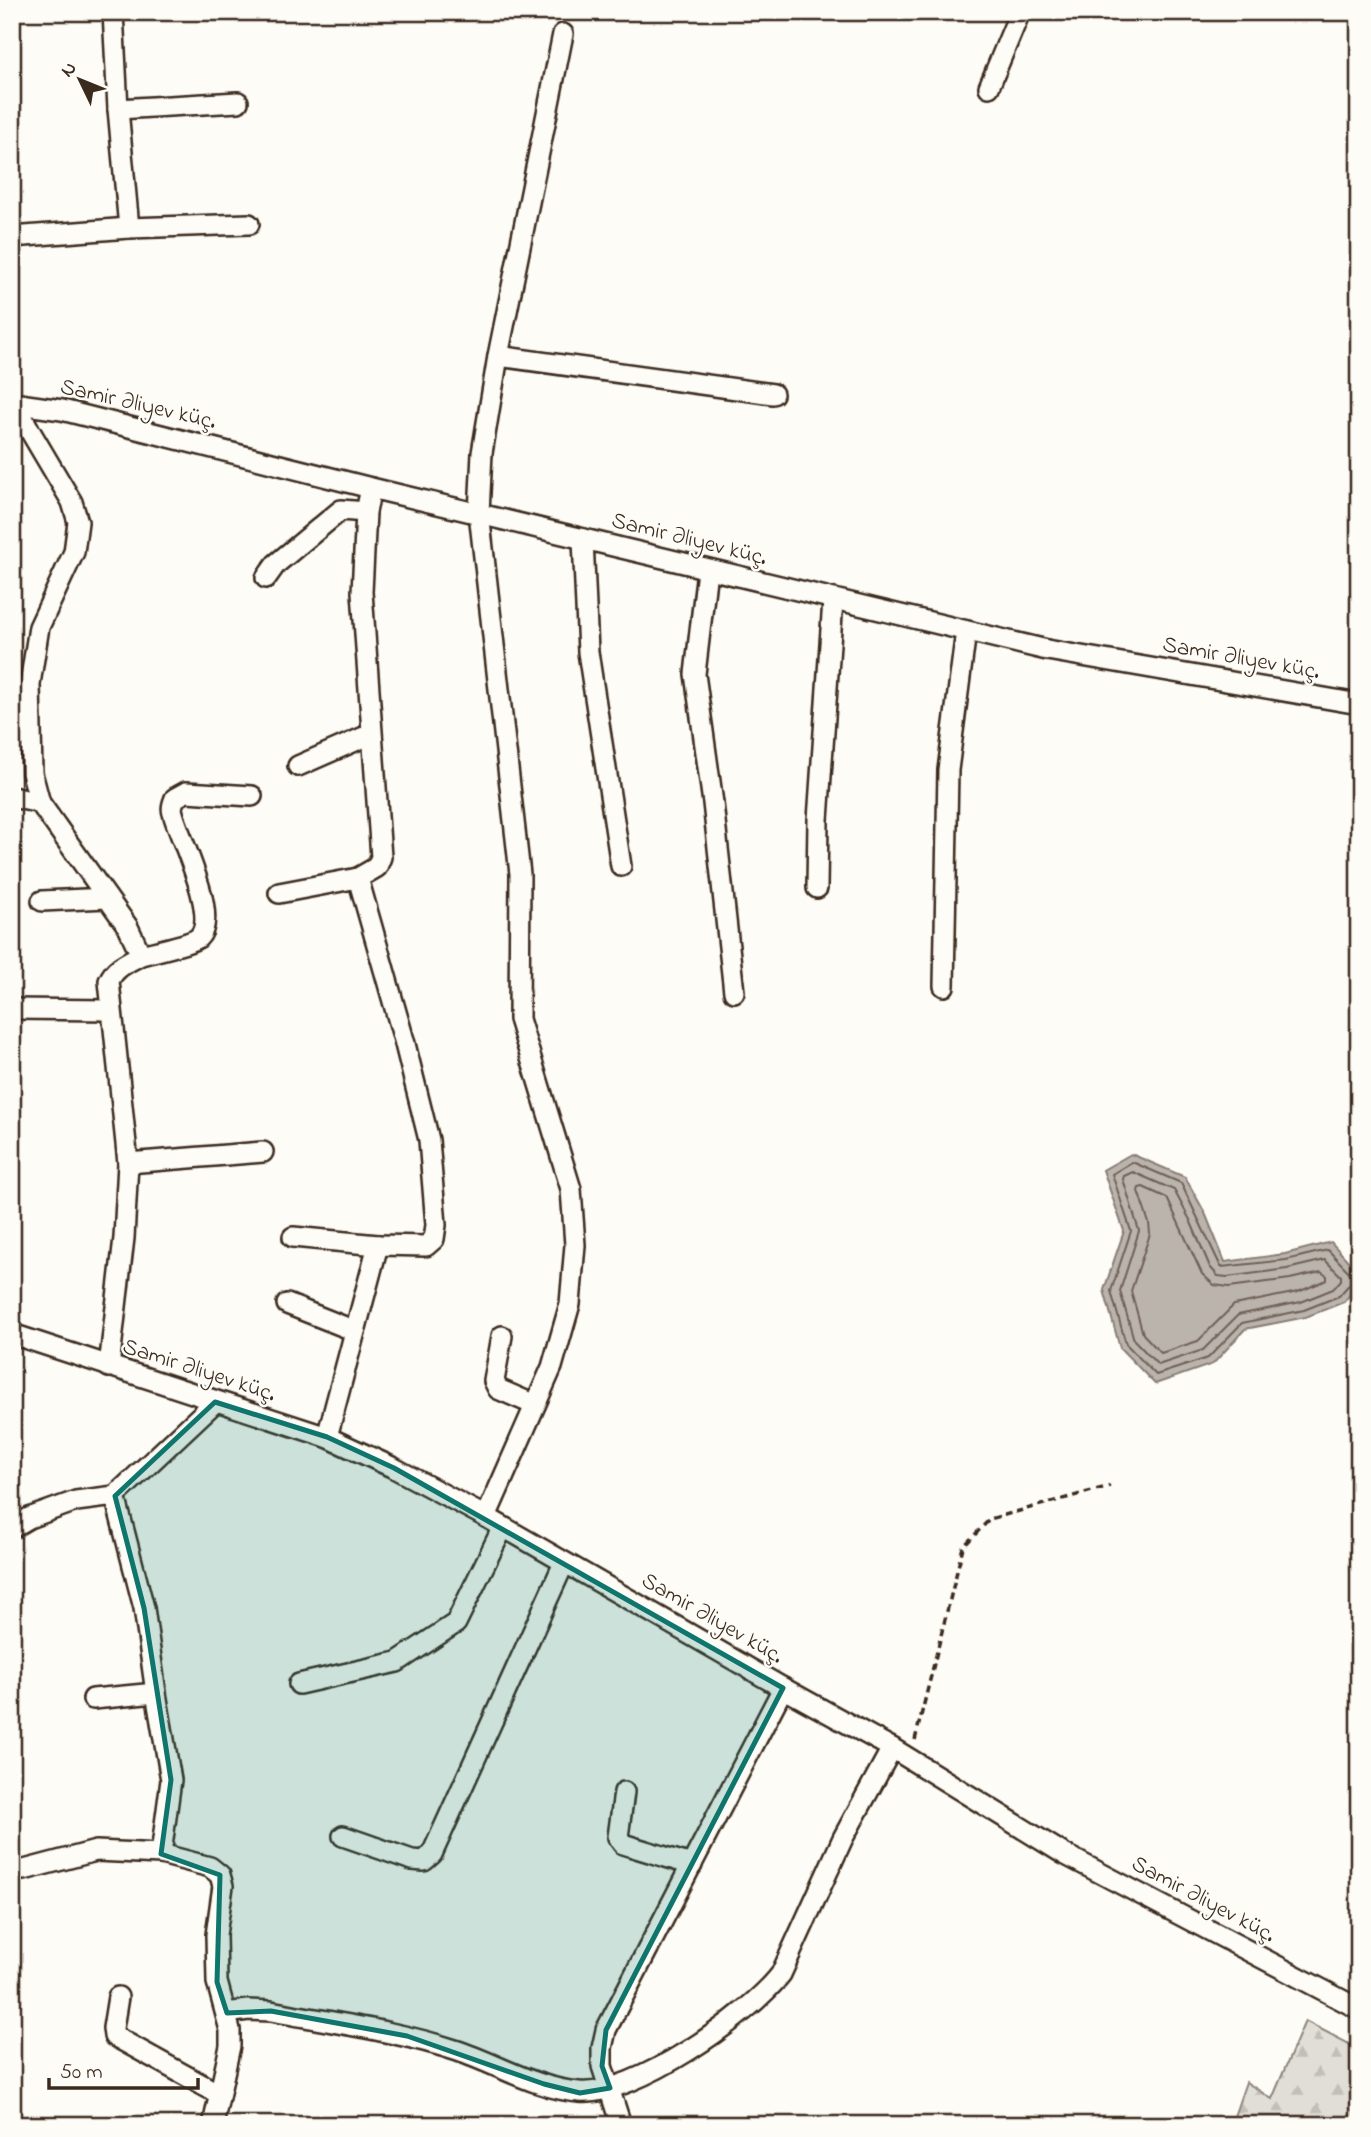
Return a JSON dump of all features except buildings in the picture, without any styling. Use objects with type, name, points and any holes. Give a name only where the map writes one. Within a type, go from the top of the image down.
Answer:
[{"type":"street","points":[[113,12],[118,109],[129,228]]},
{"type":"street","points":[[989,87],[1020,12]]},
{"type":"street","points":[[486,1517],[552,1367],[570,1304],[575,1245],[571,1189],[519,1019],[520,874],[479,513],[482,453],[498,356],[563,34]]},
{"type":"street","points":[[118,109],[238,102]]},
{"type":"street","points":[[12,237],[129,228],[249,225]]},
{"type":"street","points":[[498,356],[773,394]]},
{"type":"street","points":[[17,404],[72,502],[78,522],[74,552],[39,626],[22,737],[40,803],[128,927],[141,956]]},
{"type":"street","name":"Samir Əliyev küç.","points":[[17,404],[62,410],[707,570],[1058,652],[1359,704]]},
{"type":"street","points":[[279,893],[358,878],[377,867],[381,857],[362,592],[366,512],[371,488]]},
{"type":"street","points":[[266,578],[276,564],[341,510],[366,512]]},
{"type":"street","points":[[583,539],[588,652],[621,866]]},
{"type":"street","points":[[707,570],[695,674],[713,803],[734,992]]},
{"type":"street","points":[[817,888],[818,820],[833,600]]},
{"type":"street","points":[[944,986],[948,770],[965,631]]},
{"type":"street","points":[[298,766],[371,734]]},
{"type":"street","points":[[109,1367],[124,1238],[128,1163],[109,981],[122,965],[141,956],[197,939],[203,930],[204,910],[198,882],[172,810],[174,797],[186,792],[251,796]]},
{"type":"street","points":[[12,797],[40,803]]},
{"type":"street","points":[[293,1237],[378,1245],[426,1246],[434,1239],[436,1225],[429,1140],[358,878]]},
{"type":"street","points":[[42,901],[107,898]]},
{"type":"street","points":[[12,1009],[111,1010]]},
{"type":"street","points":[[128,1163],[263,1152]]},
{"type":"street","points":[[327,1437],[378,1245]]},
{"type":"street","points":[[287,1304],[355,1331]]},
{"type":"street","name":"Samir Əliyev küç.","points":[[12,1334],[327,1437],[394,1468],[486,1517],[900,1753],[1064,1854],[1359,2009]]},
{"type":"street","points":[[502,1336],[494,1381],[498,1389],[536,1405]]},
{"type":"street","points":[[18,1519],[76,1502],[115,1496],[215,1402]]},
{"type":"street","points":[[115,1496],[144,1608],[171,1780],[160,1854]]},
{"type":"street","points":[[299,1684],[397,1662],[456,1623],[503,1527]]},
{"type":"street","points":[[343,1836],[412,1860],[424,1861],[432,1854],[564,1563]]},
{"type":"street","points":[[621,2125],[602,2066],[606,2031],[783,1688]]},
{"type":"street","points":[[93,1699],[156,1693]]},
{"type":"street","points":[[227,2013],[271,2011],[407,2036],[459,2051],[544,2084],[580,2093],[610,2088],[691,2050],[769,1989],[780,1974],[843,1838],[900,1753]]},
{"type":"street","points":[[624,1792],[618,1837],[623,1844],[692,1865]]},
{"type":"street","points":[[24,1870],[96,1852],[160,1854],[210,1867],[220,1875],[223,1886],[216,1935],[217,1982],[227,2013],[230,2046],[213,2125]]},
{"type":"street","points":[[118,1997],[114,2036],[219,2094]]},
{"type":"path","points":[[900,1753],[920,1719],[963,1547],[990,1519],[1110,1486]]},
{"type":"highlighted area","points":[[215,1402],[327,1437],[394,1468],[783,1688],[606,2030],[602,2066],[610,2088],[580,2093],[544,2084],[407,2036],[271,2011],[227,2013],[217,1982],[220,1875],[161,1854],[171,1780],[144,1608],[115,1496]]},
{"type":"green space","points":[[1305,2021],[1359,2049],[1359,2125],[1231,2125],[1246,2082],[1272,2099]]},
{"type":"water","points":[[1131,1154],[1185,1177],[1205,1213],[1225,1262],[1285,1254],[1331,1242],[1359,1273],[1359,1283],[1344,1302],[1306,1317],[1245,1329],[1213,1364],[1155,1384],[1120,1348],[1104,1290],[1124,1231],[1103,1170]]}]
